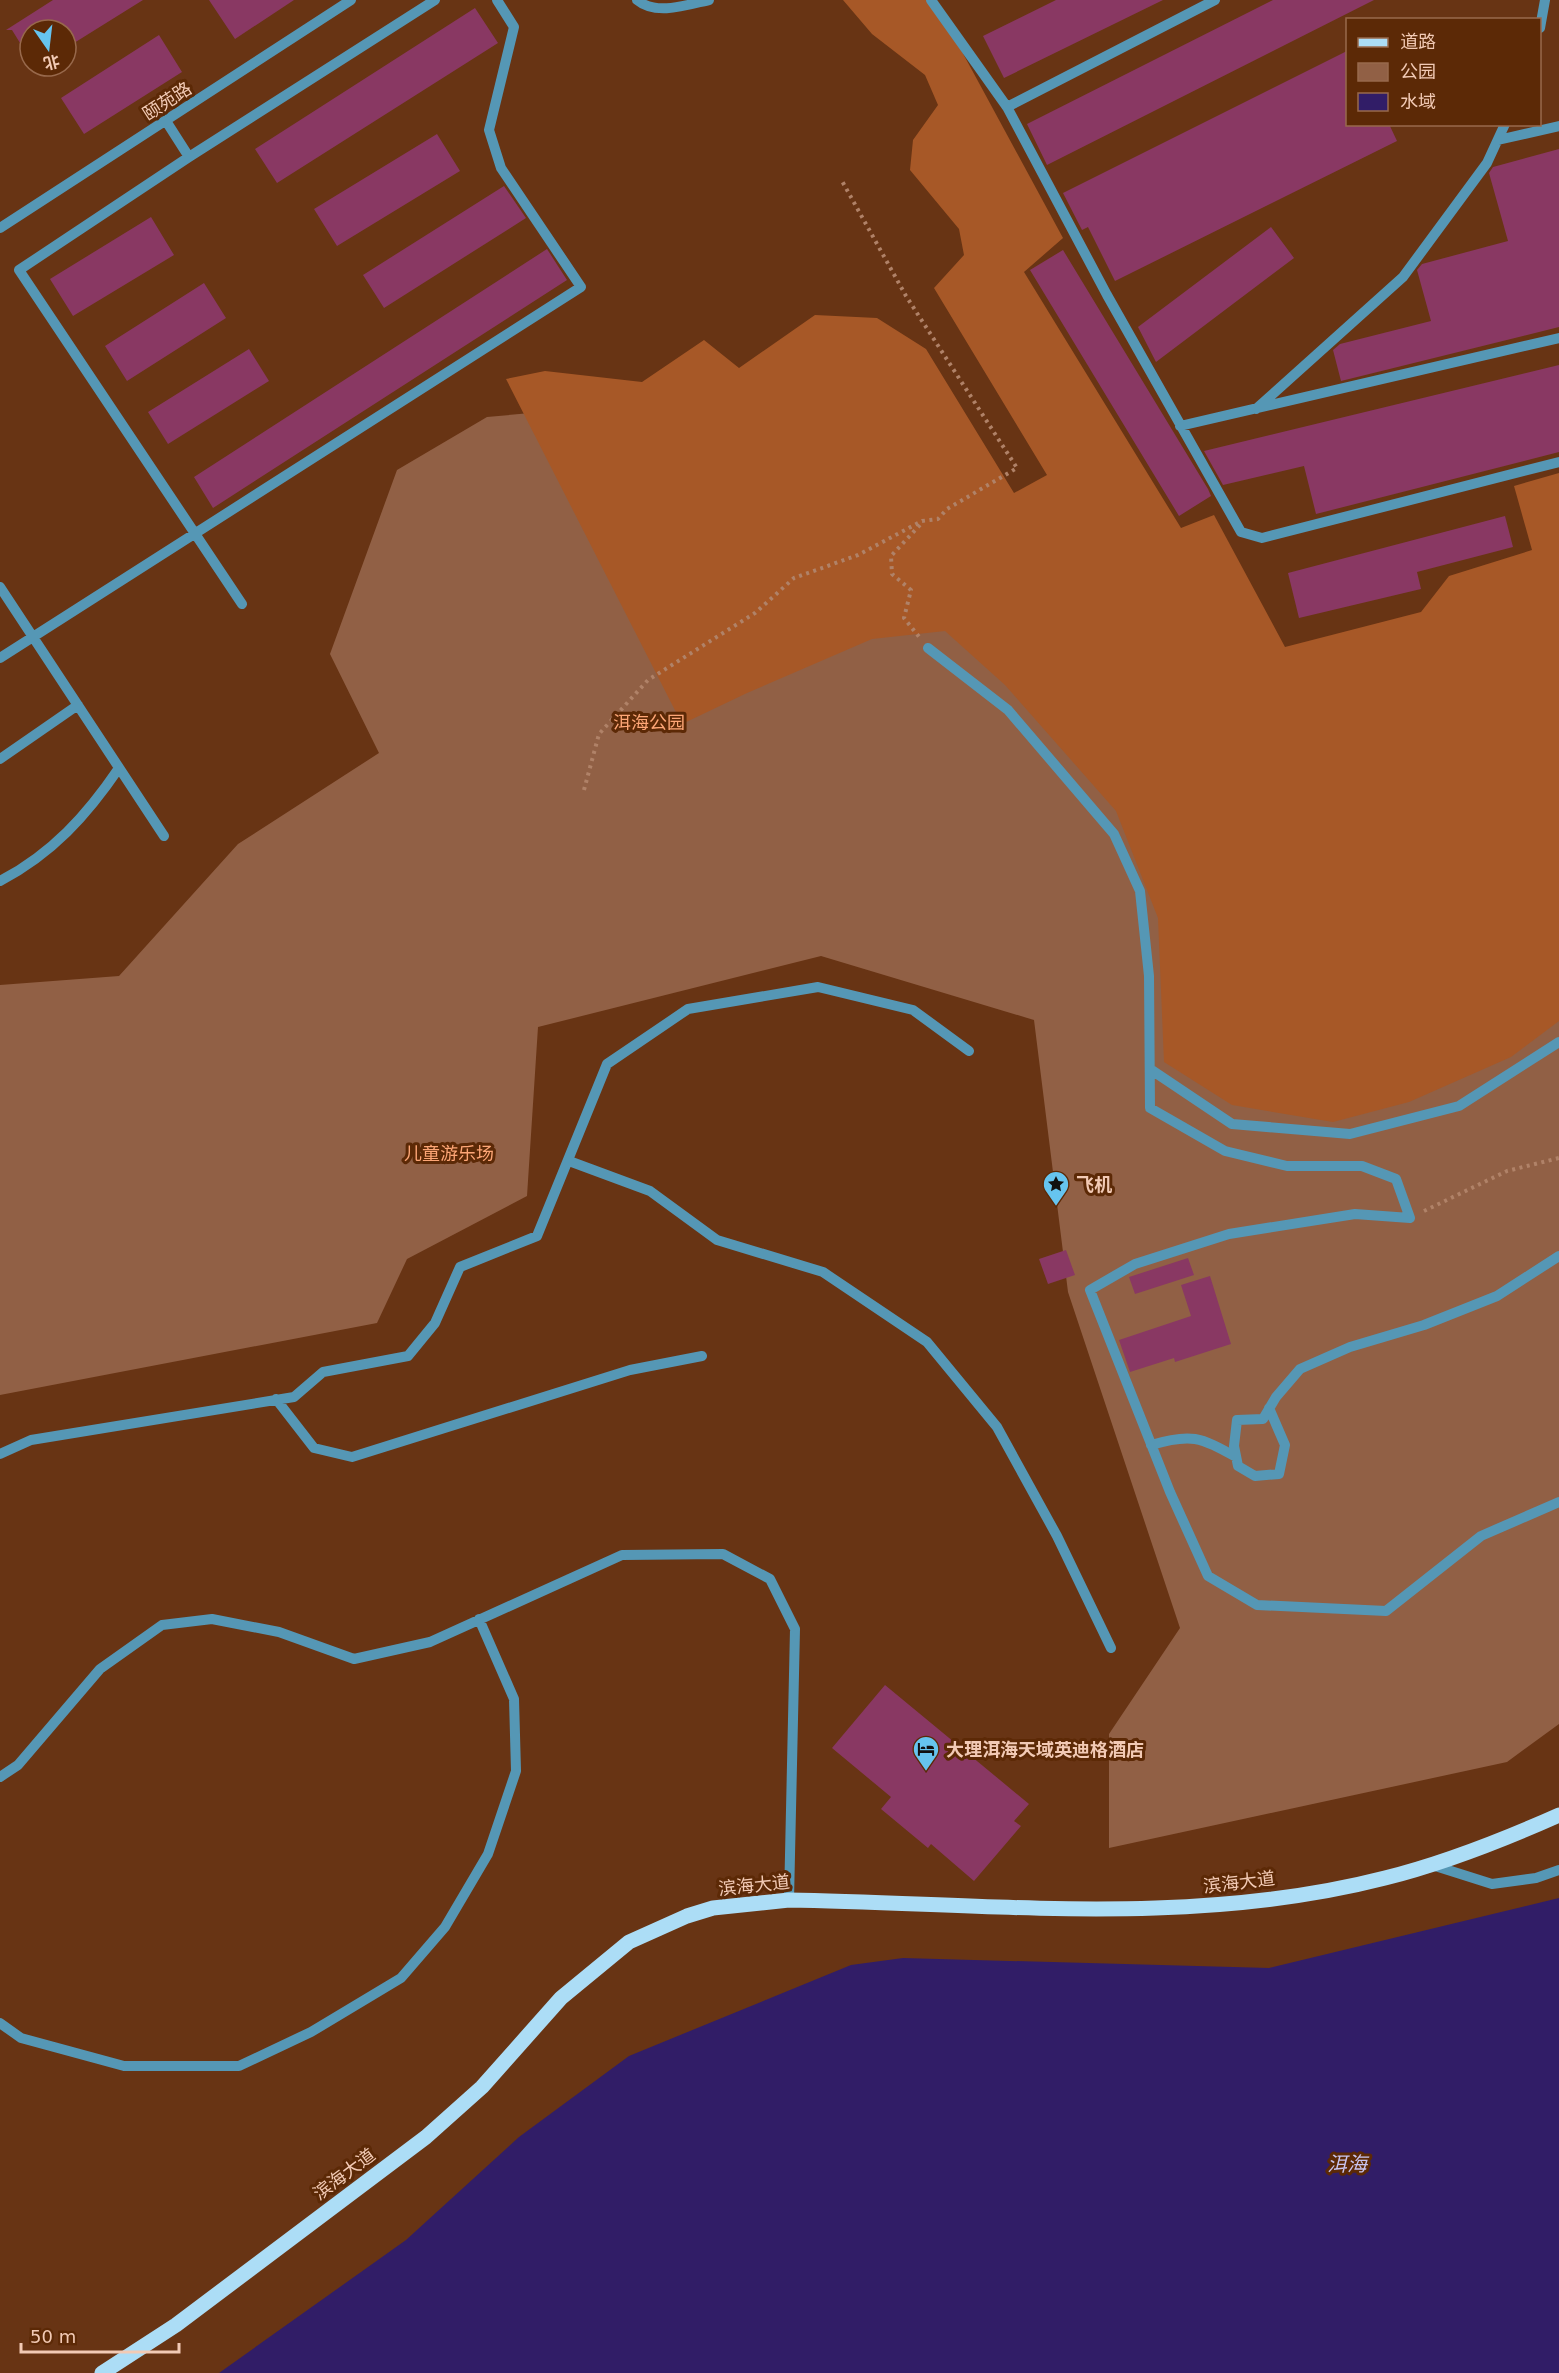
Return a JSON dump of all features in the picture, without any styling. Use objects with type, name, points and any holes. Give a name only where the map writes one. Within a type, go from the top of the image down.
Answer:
[{"type":"main road","name":"滨海大道","points":[[102,2373],[176,2325],[426,2137],[482,2087],[561,1998],[629,1942],[687,1916],[713,1908],[789,1900],[910,1902],[1083,1910],[1199,1907],[1336,1888],[1431,1865],[1514,1835],[1559,1815]]},
{"type":"street","name":"颐苑路","points":[[0,228],[351,0]]},
{"type":"street","points":[[242,604],[19,270],[189,157],[435,0]]},
{"type":"street","points":[[0,658],[580,287],[501,168],[489,130],[514,27],[497,0]]},
{"type":"street","points":[[637,0],[645,7],[673,8],[709,0]]},
{"type":"street","points":[[931,0],[1007,107],[1107,295],[1241,532],[1262,538],[1559,462]]},
{"type":"street","points":[[1007,107],[1215,0]]},
{"type":"street","points":[[1541,19],[1545,0]]},
{"type":"street","points":[[166,121],[189,157]]},
{"type":"street","points":[[1253,411],[1403,277],[1487,163],[1504,126]]},
{"type":"street","points":[[1498,140],[1559,126]]},
{"type":"street","points":[[1180,426],[1253,411],[1559,338]]},
{"type":"street","points":[[0,587],[164,836]]},
{"type":"street","points":[[928,648],[1008,710],[1114,834],[1140,891],[1149,976],[1150,1108],[1225,1151],[1287,1166],[1362,1166],[1396,1179],[1410,1218],[1355,1214],[1229,1234],[1135,1264],[1090,1290],[1151,1445],[1208,1576],[1257,1605],[1386,1611],[1481,1536],[1559,1502]]},
{"type":"street","points":[[0,759],[78,705]]},
{"type":"street","points":[[0,881],[21,870],[54,846],[90,809],[119,768]]},
{"type":"street","points":[[0,1454],[31,1440],[294,1396],[323,1372],[408,1356],[435,1323],[460,1267],[537,1236],[607,1064],[688,1009],[818,987],[914,1010],[969,1051]]},
{"type":"street","points":[[1150,1069],[1232,1124],[1350,1134],[1459,1106],[1559,1042]]},
{"type":"street","points":[[569,1161],[650,1191],[717,1240],[823,1272],[927,1342],[997,1427],[1057,1536],[1111,1648]]},
{"type":"street","points":[[1269,1408],[1285,1445],[1279,1474],[1255,1476],[1238,1466],[1234,1446],[1237,1420],[1263,1419],[1269,1408],[1300,1369],[1350,1347],[1424,1325],[1497,1296],[1558,1254]]},
{"type":"street","points":[[276,1399],[314,1448],[352,1457],[630,1370],[702,1356]]},
{"type":"street","points":[[1151,1445],[1179,1436],[1206,1440],[1236,1457]]},
{"type":"street","points":[[0,1778],[18,1765],[100,1669],[162,1624],[212,1620],[279,1632],[354,1659],[430,1642],[622,1555],[723,1554],[770,1579],[795,1629],[789,1900]]},
{"type":"street","points":[[0,2023],[21,2038],[124,2066],[239,2066],[311,2032],[401,1978],[445,1927],[488,1854],[516,1771],[514,1699],[479,1619]]},
{"type":"street","points":[[1431,1865],[1492,1884],[1536,1878],[1559,1870]]},
{"type":"path","points":[[584,790],[599,734],[648,680],[755,613],[794,578],[858,555],[922,521],[938,519],[947,509],[1017,468],[906,296],[842,181]]},
{"type":"path","points":[[922,521],[891,556],[892,574],[911,590],[904,618],[928,648]]},
{"type":"path","points":[[1410,1218],[1507,1171],[1559,1158]]},
{"type":"green space","name":"洱海公园","points":[[621,405],[1559,907],[1559,1724],[1507,1762],[1109,1848],[1109,1734],[1180,1628],[1068,1292],[1034,1020],[821,956],[538,1027],[527,1196],[407,1259],[377,1323],[0,1395],[0,985],[119,976],[238,844],[379,753],[330,654],[397,470],[487,417]]},
{"type":"shaded area","points":[[843,0],[934,0],[1063,238],[1024,272],[1181,528],[1214,515],[1285,647],[1421,612],[1449,576],[1532,550],[1514,486],[1559,473],[1559,1021],[1511,1057],[1409,1102],[1333,1122],[1232,1105],[1164,1062],[1158,918],[1116,811],[1005,685],[945,631],[872,639],[682,724],[506,379],[545,371],[642,382],[704,340],[739,368],[815,315],[877,318],[926,349],[1014,493],[1047,475],[934,288],[964,255],[959,229],[910,170],[913,140],[938,105],[925,75],[872,34]]},
{"type":"water","name":"洱海","points":[[1559,1898],[1559,2373],[219,2373],[406,2240],[519,2137],[629,2056],[851,1965],[903,1958],[1269,1968]]},
{"type":"building","points":[[53,0],[143,0],[78,41],[78,18],[25,18]]},
{"type":"building","points":[[209,0],[294,0],[235,39]]},
{"type":"building","points":[[1056,0],[1163,0],[1004,78],[983,36]]},
{"type":"building","points":[[1273,0],[1374,0],[1047,165],[1027,124]]},
{"type":"building","points":[[475,8],[498,43],[277,183],[255,149]]},
{"type":"building","points":[[18,22],[18,40],[12,30],[6,30]]},
{"type":"building","points":[[159,35],[182,72],[84,134],[61,98]]},
{"type":"building","points":[[1346,52],[1346,126],[1390,126],[1397,141],[1115,281],[1088,227],[1082,230],[1063,193]]},
{"type":"building","points":[[437,134],[460,171],[337,246],[314,209]]},
{"type":"building","points":[[1559,149],[1559,327],[1341,381],[1333,350],[1340,344],[1431,321],[1417,270],[1422,264],[1508,241],[1489,173],[1493,167]]},
{"type":"building","points":[[504,186],[526,218],[384,308],[363,275]]},
{"type":"building","points":[[151,217],[174,255],[73,316],[50,279]]},
{"type":"building","points":[[1271,227],[1294,258],[1156,362],[1138,327]]},
{"type":"building","points":[[547,249],[567,280],[213,508],[194,477]]},
{"type":"building","points":[[1063,250],[1208,489],[1211,496],[1179,516],[1030,270]]},
{"type":"building","points":[[204,283],[226,318],[127,381],[105,346]]},
{"type":"building","points":[[249,349],[269,381],[168,444],[148,412]]},
{"type":"building","points":[[1559,365],[1559,452],[1316,514],[1304,466],[1223,485],[1204,451]]},
{"type":"building","points":[[1505,516],[1513,547],[1417,572],[1421,589],[1299,618],[1288,573]]},
{"type":"building","points":[[1066,1250],[1075,1275],[1048,1284],[1039,1259]]},
{"type":"building","points":[[1188,1258],[1194,1275],[1135,1294],[1129,1277]]},
{"type":"building","points":[[1210,1276],[1231,1344],[1175,1362],[1174,1358],[1130,1372],[1119,1340],[1191,1316],[1181,1285]]},
{"type":"building","name":"大理洱海天域英迪格酒店","points":[[885,1685],[1029,1804],[1014,1821],[1021,1826],[974,1881],[931,1844],[928,1848],[881,1809],[891,1797],[832,1748]]},
{"type":"place","name":"飞机","points":[[1056,1207]]},
{"type":"place","name":"大理洱海天域英迪格酒店","points":[[926,1772]]},
{"type":"park label","name":"儿童游乐场","points":[[449,1153]]}]
